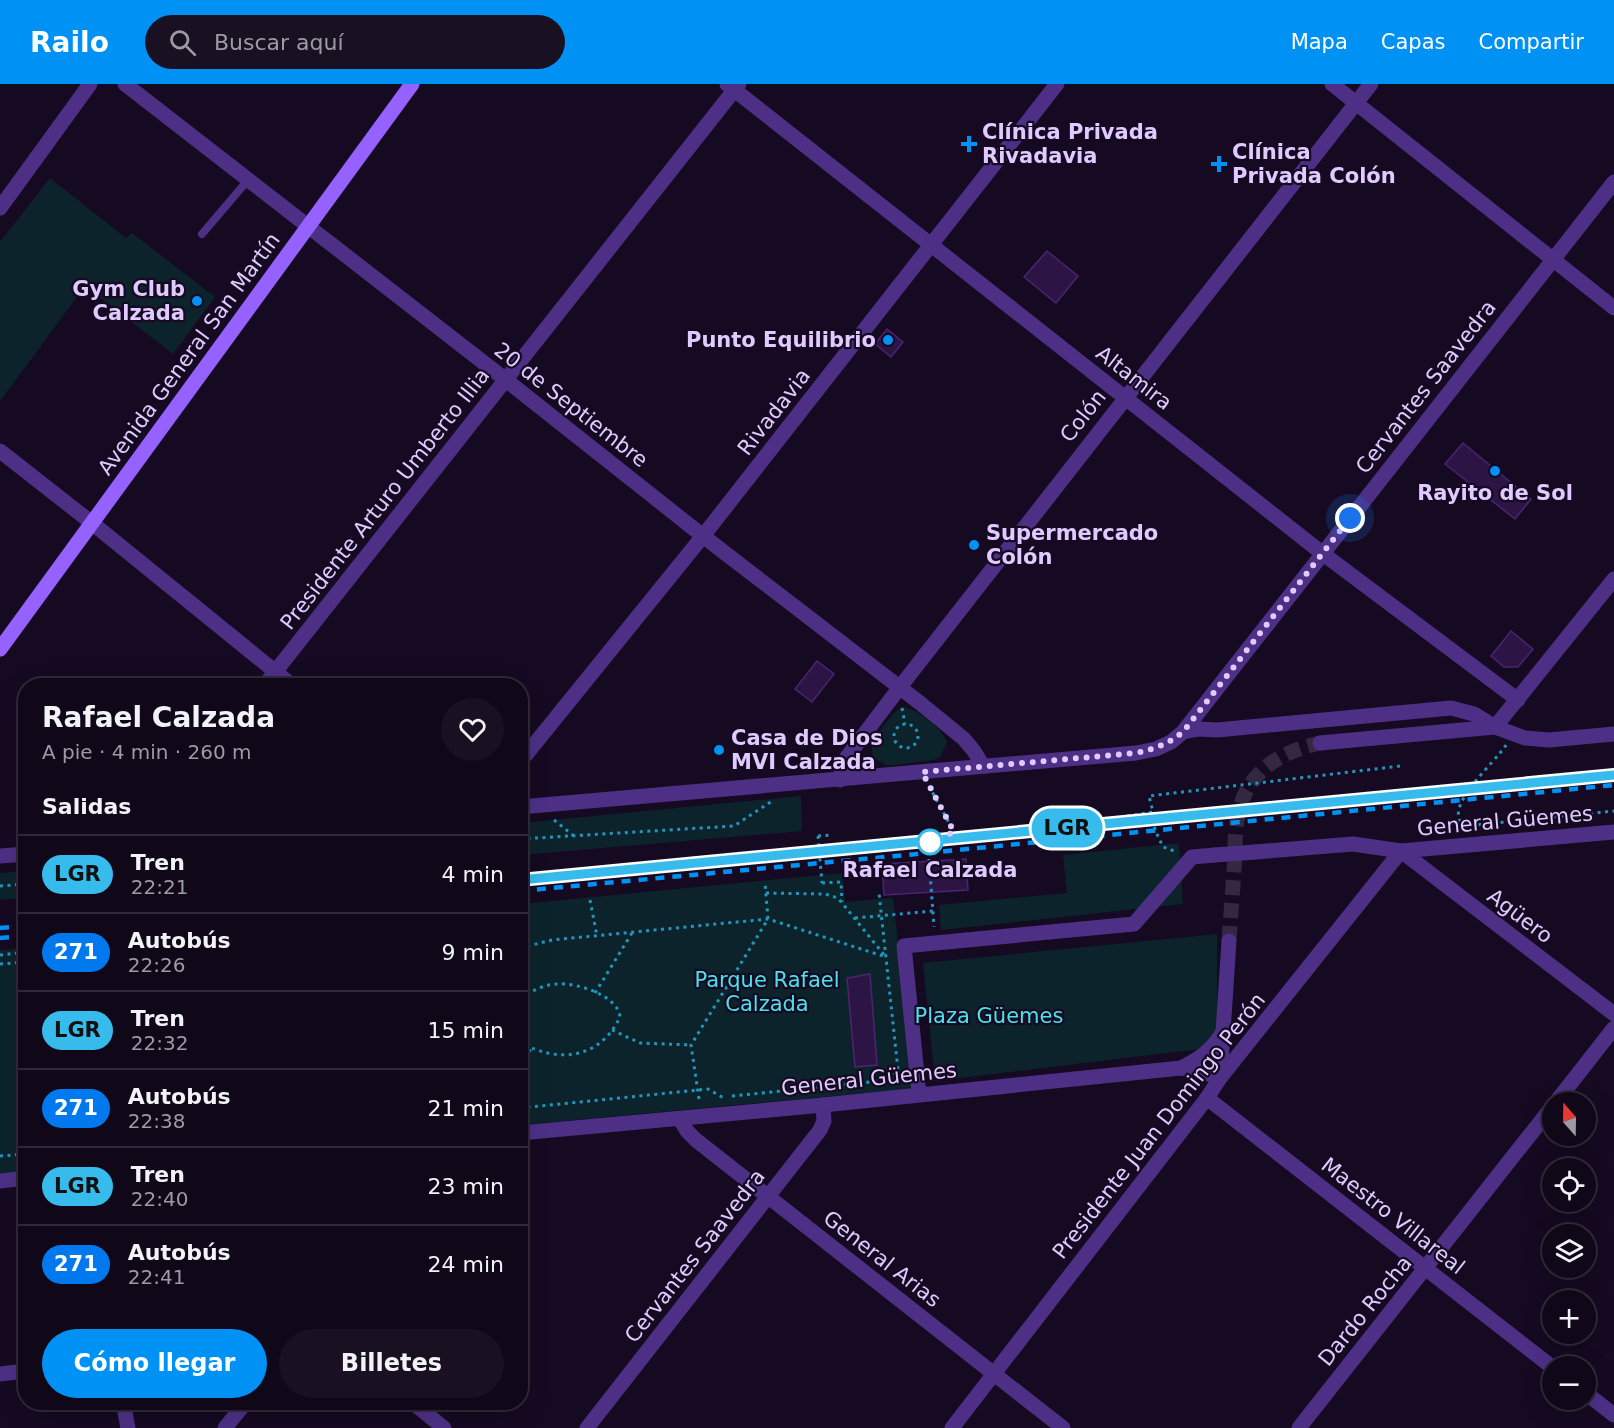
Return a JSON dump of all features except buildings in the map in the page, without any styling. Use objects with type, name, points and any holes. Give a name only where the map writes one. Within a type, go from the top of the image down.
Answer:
[{"type":"main road","name":"Avenida General San Martín","points":[[0,649],[412,84]]},
{"type":"street","points":[[0,208],[90,84]]},
{"type":"street","name":"20 de Septiembre","points":[[125,84],[900,687],[964,739],[983,766]]},
{"type":"street","name":"Rivadavia","points":[[528,752],[703,536],[1057,84]]},
{"type":"street","points":[[1332,84],[1614,308]]},
{"type":"street","name":"Colón","points":[[840,780],[847,757],[900,687],[1124,397],[1371,84]]},
{"type":"street","name":"Altamira","points":[[734,86],[931,245],[1322,553],[1518,700]]},
{"type":"street","name":"Presidente Arturo Umberto Illia","points":[[270,678],[506,380],[734,86]]},
{"type":"street","name":"Cervantes Saavedra","points":[[1183,732],[1614,182]]},
{"type":"street","points":[[0,451],[283,678]]},
{"type":"street","points":[[1320,743],[1495,728],[1614,579]]},
{"type":"street","points":[[528,806],[1136,753],[1156,749],[1171,742],[1183,732],[1199,729],[1217,730],[1451,708],[1474,714],[1495,728],[1525,738],[1550,740],[1614,734]]},
{"type":"street","name":"General Güemes","points":[[906,963],[904,946],[1134,924],[1192,857],[1353,844],[1401,851],[1614,832]]},
{"type":"street","name":"Agüero","points":[[1401,851],[1614,1014]]},
{"type":"street","name":"Presidente Juan Domingo Perón","points":[[952,1428],[1207,1098],[1220,1078],[1401,851]]},
{"type":"street","points":[[0,856],[18,855]]},
{"type":"street","points":[[1220,1078],[1229,941]]},
{"type":"street","points":[[906,963],[919,1094]]},
{"type":"street","points":[[1564,1092],[1614,1028]]},
{"type":"street","points":[[1181,1068],[1199,1059],[1214,1047],[1223,1032]]},
{"type":"street","name":"General Güemes","points":[[528,1132],[1181,1068],[1220,1078]]},
{"type":"street","name":"Maestro Villareal","points":[[1207,1098],[1542,1359]]},
{"type":"street","name":"Cervantes Saavedra","points":[[587,1428],[820,1130],[824,1120],[823,1105]]},
{"type":"street","name":"General Arias","points":[[680,1119],[696,1140],[1063,1428]]},
{"type":"street","name":"Dardo Rocha","points":[[1299,1428],[1542,1120]]},
{"type":"street","points":[[0,1181],[18,1179]]},
{"type":"street","points":[[0,1374],[18,1372]]},
{"type":"street","points":[[1596,1401],[1614,1415]]},
{"type":"street","points":[[125,1410],[128,1428]]},
{"type":"street","points":[[225,1428],[240,1410]]},
{"type":"street","points":[[422,1410],[444,1428]]},
{"type":"lane","points":[[202,234],[248,180]]},
{"type":"path","points":[[904,724],[915,728],[918,735],[916,742],[910,747],[898,745],[894,735],[898,728],[904,724]]},
{"type":"path","points":[[1511,734],[1503,750],[1477,778],[1459,807],[1457,816],[1460,823],[1465,826],[1614,812]]},
{"type":"path","points":[[1163,847],[1155,830],[1149,796],[1400,766]]},
{"type":"path","points":[[922,772],[954,832]]},
{"type":"path","points":[[528,839],[734,826],[799,783]]},
{"type":"path","points":[[1127,816],[1153,812]]},
{"type":"path","points":[[832,835],[818,836],[822,883],[841,882],[843,904]]},
{"type":"path","points":[[929,859],[936,944]]},
{"type":"path","points":[[699,1099],[691,1046],[768,919],[765,883]]},
{"type":"path","points":[[0,886],[18,885]]},
{"type":"path","points":[[766,892],[825,894],[838,898],[886,957]]},
{"type":"path","points":[[528,1107],[708,1089],[722,1097],[890,1080],[898,1070],[879,893]]},
{"type":"path","points":[[590,900],[597,936]]},
{"type":"path","points":[[855,918],[933,911]]},
{"type":"path","points":[[528,946],[552,940],[768,919],[906,963]]},
{"type":"path","points":[[595,993],[633,932]]},
{"type":"path","points":[[0,955],[18,953]]},
{"type":"path","points":[[0,964],[18,963]]},
{"type":"path","points":[[528,994],[543,987],[557,984],[576,985],[611,1002],[620,1013],[612,1030],[594,1047],[575,1054],[554,1055],[528,1047]]},
{"type":"path","points":[[612,1030],[640,1042],[691,1046]]},
{"type":"path","points":[[528,1053],[531,1049]]},
{"type":"path","points":[[0,1156],[18,1155]]},
{"type":"green space","points":[[50,178],[126,238],[132,233],[215,297],[173,354],[85,286],[0,401],[0,242]]},
{"type":"green space","points":[[902,707],[922,715],[941,732],[947,743],[940,757],[887,766],[873,757],[872,746],[875,738],[890,718]]},
{"type":"green space","points":[[801,796],[802,831],[528,854],[528,822]]},
{"type":"green space","points":[[1179,843],[1183,904],[941,930],[939,905],[1067,893],[1063,855]]},
{"type":"green space","points":[[18,872],[18,899],[0,900],[0,873]]},
{"type":"green space","name":"Parque Rafael Calzada","points":[[842,873],[845,902],[893,898],[912,1073],[911,1085],[907,1089],[528,1124],[528,903]]},
{"type":"green space","name":"Plaza Güemes","points":[[1217,934],[1217,1047],[935,1081],[923,963]]},
{"type":"green space","points":[[18,949],[18,1172],[0,1173],[0,950]]},
{"type":"tunnel","points":[[1229,941],[1236,831],[1242,800],[1257,776],[1267,766],[1291,752],[1320,743]]},
{"type":"railway","points":[[528,879],[1614,775]]},
{"type":"railway","points":[[528,890],[1614,785]]},
{"type":"railway","points":[[0,928],[18,927]]},
{"type":"railway","points":[[0,938],[18,937]]},
{"type":"train","name":"LGR","points":[[528,879],[1614,775]]},
{"type":"place","name":"Clínica Privada Rivadavia","points":[[969,144]]},
{"type":"place","name":"Clínica Privada Colón","points":[[1219,164]]},
{"type":"place","name":"Gym Club Calzada","points":[[197,301]]},
{"type":"place","name":"Punto Equilibrio","points":[[888,340]]},
{"type":"place","name":"Rayito de Sol","points":[[1495,471]]},
{"type":"place","name":"Supermercado Colón","points":[[974,545]]},
{"type":"place","name":"Casa de Dios MVI Calzada","points":[[719,750]]},
{"type":"place","name":"Rafael Calzada","points":[[930,842]]},
{"type":"route","points":[[930,842],[954,832],[922,772],[1136,753],[1156,749],[1171,742],[1183,732],[1350,518]]}]
